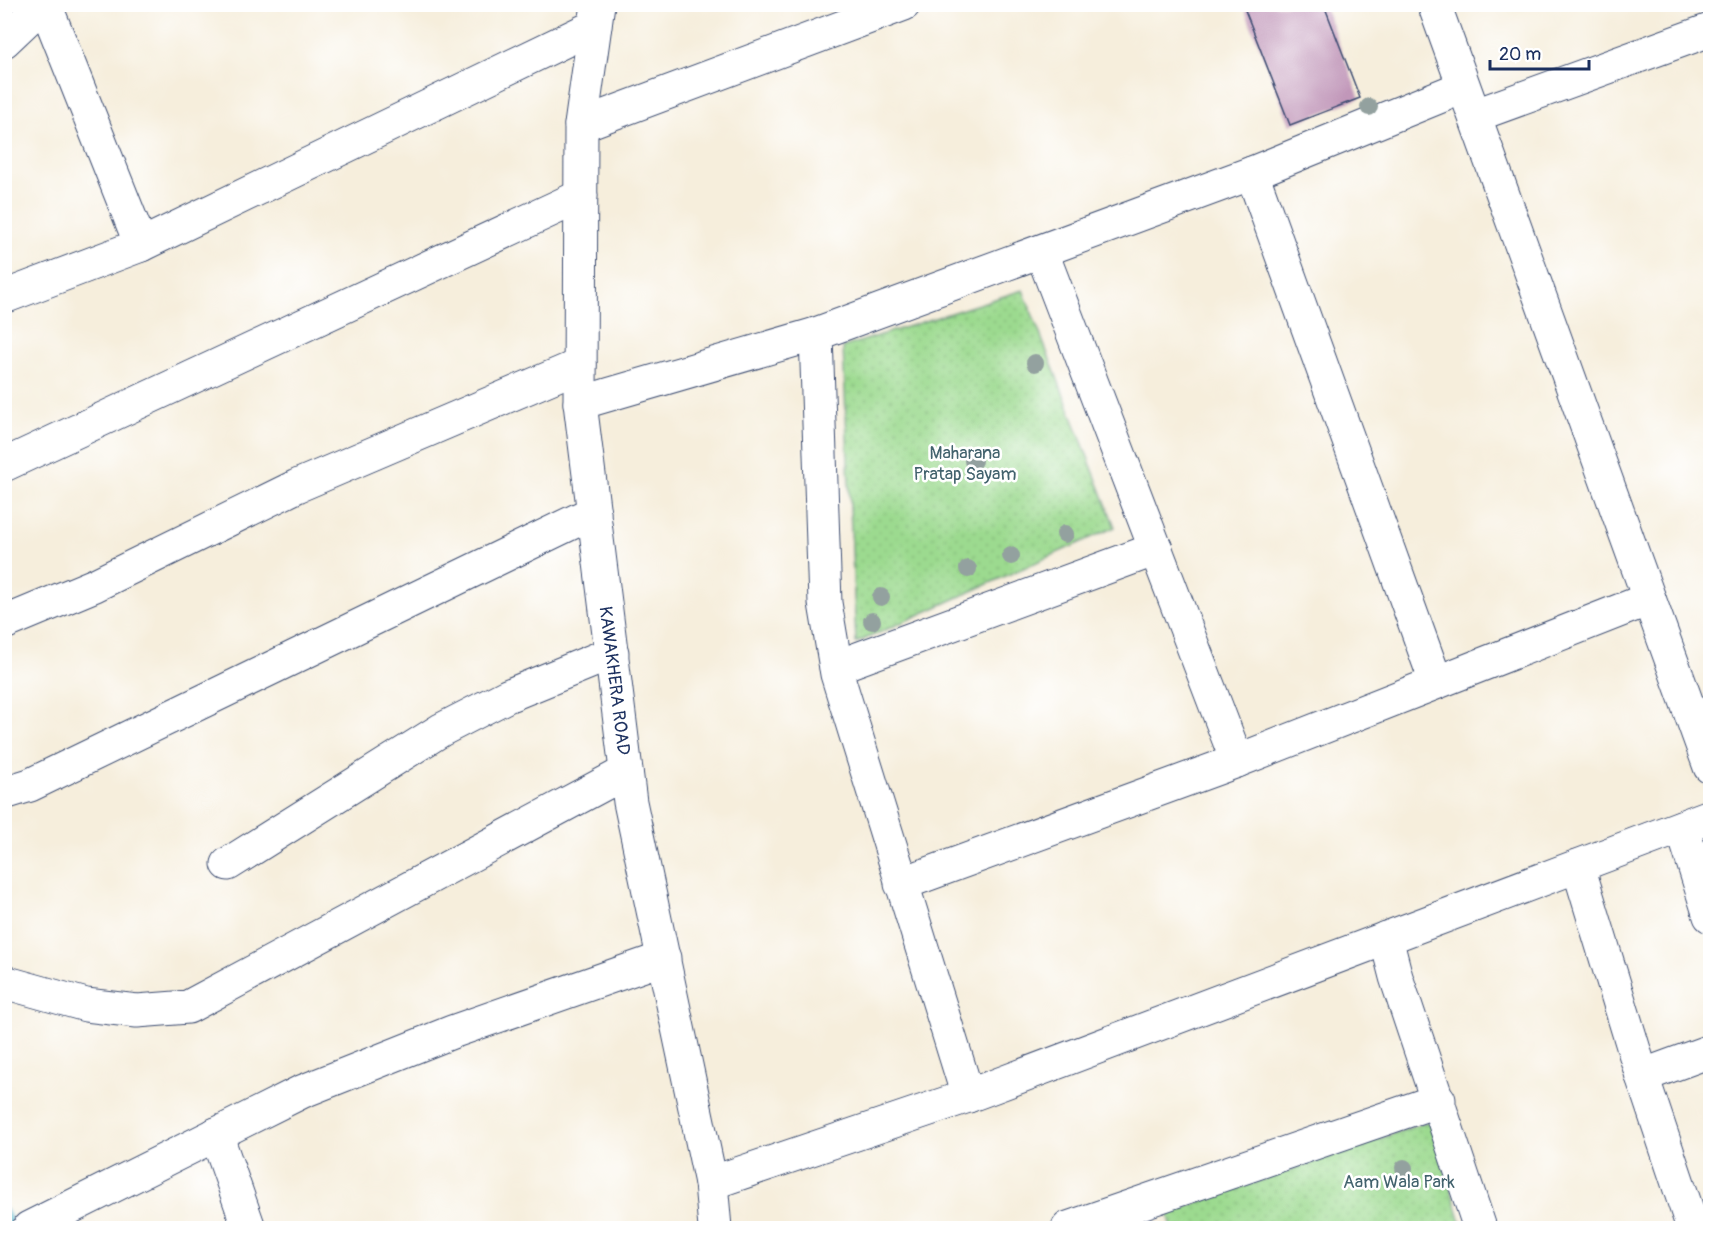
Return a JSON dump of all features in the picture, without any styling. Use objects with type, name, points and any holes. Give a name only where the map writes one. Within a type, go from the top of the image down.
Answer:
[{"type":"street","points":[[4,41],[44,4],[141,245]]},
{"type":"street","points":[[581,125],[904,4]]},
{"type":"street","points":[[1434,4],[1710,767]]},
{"type":"street","points":[[4,297],[141,245],[597,15]]},
{"type":"street","name":"KAWAKHERA ROAD","points":[[597,15],[581,125],[580,403],[630,802],[711,1183],[715,1228]]},
{"type":"street","points":[[580,403],[816,334],[1042,253],[1252,173],[1470,101],[1709,34]]},
{"type":"street","points":[[1252,173],[1436,682]]},
{"type":"street","points":[[4,465],[581,196]]},
{"type":"street","points":[[1042,253],[1237,760]]},
{"type":"street","points":[[816,334],[825,603],[836,667],[968,1096]]},
{"type":"street","points":[[4,623],[95,585],[297,486],[580,365]]},
{"type":"street","points":[[4,793],[30,785],[594,512]]},
{"type":"street","points":[[836,667],[1156,549]]},
{"type":"street","points":[[901,884],[1237,760],[1649,599]]},
{"type":"street","points":[[228,864],[441,730],[507,696],[612,653]]},
{"type":"street","points":[[4,982],[86,1005],[137,1011],[188,1007],[626,772]]},
{"type":"street","points":[[711,1183],[968,1096],[1696,821],[1710,916]]},
{"type":"street","points":[[1578,866],[1642,1076],[1693,1228]]},
{"type":"street","points":[[1386,938],[1396,977],[1480,1228]]},
{"type":"street","points":[[41,1222],[301,1092],[452,1032],[664,958]]},
{"type":"street","points":[[1642,1076],[1710,1051]]},
{"type":"street","points":[[1068,1228],[1143,1216],[1439,1100]]},
{"type":"street","points":[[216,1134],[249,1228]]},
{"type":"green space","name":"Maharana Pratap Sayam","points":[[1023,290],[1115,527],[856,643],[843,347]]},
{"type":"green space","name":"Aam Wala Park","points":[[1430,1121],[1463,1228],[1172,1228],[1168,1213]]},
{"type":"building","points":[[1243,5],[1324,5],[1360,98],[1290,125]]},
{"type":"waterway","points":[[4,1213],[12,1228]]}]
